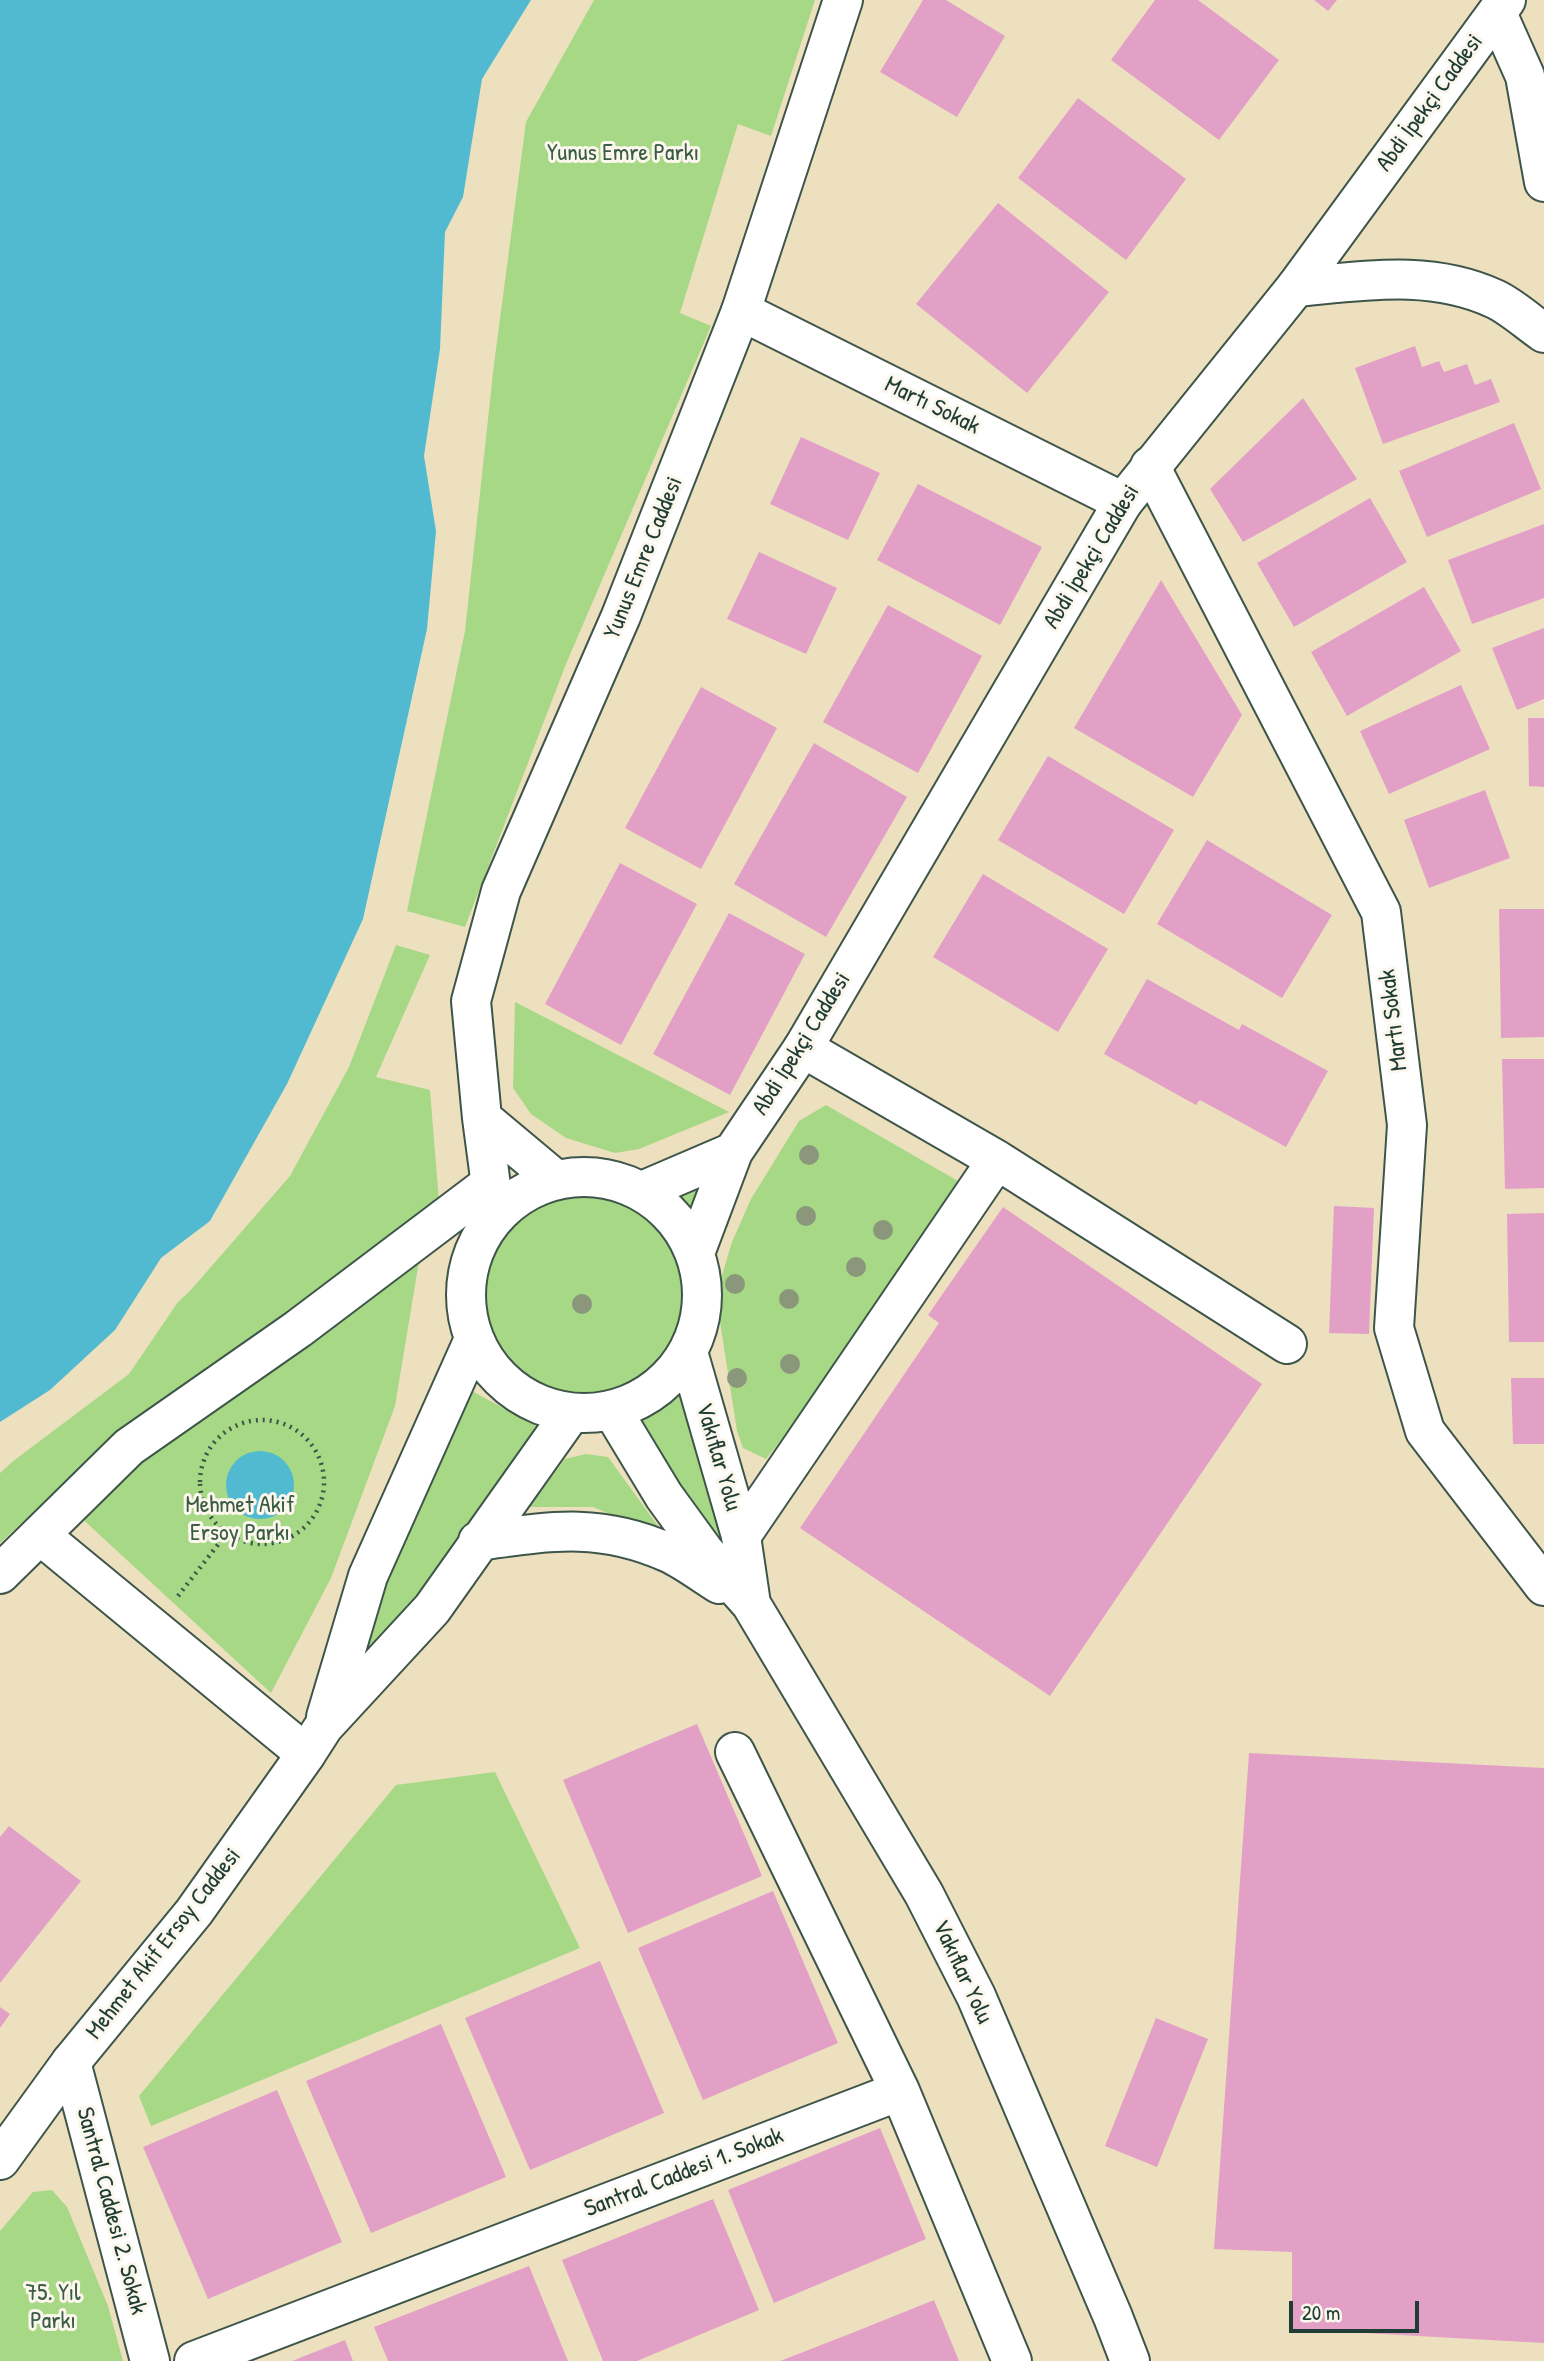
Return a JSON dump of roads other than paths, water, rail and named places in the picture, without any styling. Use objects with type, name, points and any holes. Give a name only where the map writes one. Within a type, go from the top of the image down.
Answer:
[{"type":"main road","name":"Yunus Emre Caddesi","points":[[493,1200],[471,1000],[501,891],[621,616],[741,311],[843,0]]},
{"type":"main road","points":[[1502,6],[1525,76],[1544,182]]},
{"type":"main road","name":"Abdi İpekçi Caddesi","points":[[695,1253],[733,1152],[803,1048],[1123,502],[1296,287],[1502,6]]},
{"type":"main road","points":[[1296,287],[1380,279],[1435,280],[1495,299],[1544,333]]},
{"type":"main road","name":"Martı Sokak","points":[[741,311],[1123,502]]},
{"type":"main road","name":"Martı Sokak","points":[[1150,466],[1381,912],[1407,1125],[1394,1328],[1425,1431],[1544,1586]]},
{"type":"main road","points":[[803,1048],[997,1160],[1287,1345]]},
{"type":"main road","points":[[482,1118],[556,1180]]},
{"type":"main road","points":[[642,1191],[733,1152]]},
{"type":"main road","points":[[741,1536],[997,1160]]},
{"type":"main road","points":[[0,1574],[129,1447],[298,1329],[493,1200],[523,1193],[556,1180],[593,1177],[618,1181],[657,1201],[680,1225],[695,1253],[703,1286],[701,1320],[688,1352],[669,1378],[643,1398],[612,1410],[571,1413],[540,1405],[512,1390],[489,1367],[474,1339],[466,1307],[467,1275],[493,1200]]},
{"type":"main road","points":[[315,1740],[368,1576],[474,1339]]},
{"type":"main road","name":"Vakıflar Yolu","points":[[688,1352],[741,1536],[751,1604]]},
{"type":"main road","name":"Vakıflar Yolu","points":[[612,1410],[664,1496],[704,1551],[751,1604],[924,1894],[976,1996],[1113,2317],[1129,2361]]},
{"type":"main road","points":[[315,1740],[432,1609],[571,1413]]},
{"type":"main road","name":"Vakıflar Yolu","points":[[478,1541],[552,1530],[604,1532],[669,1553],[751,1604]]},
{"type":"main road","points":[[40,1535],[315,1740]]},
{"type":"main road","name":"Mehmet Akif Ersoy Caddesi","points":[[0,2160],[71,2062],[194,1912],[315,1740]]},
{"type":"main road","points":[[735,1752],[900,2091],[1012,2361]]},
{"type":"main road","name":"Santral Caddesi 2. Sokak","points":[[71,2062],[150,2361]]},
{"type":"main road","name":"Santral Caddesi 1. Sokak","points":[[194,2361],[900,2091]]},
{"type":"main road","points":[[1113,2317],[1152,2361]]},
{"type":"water","points":[[0,0],[531,0],[482,79],[463,197],[445,232],[440,349],[424,456],[436,531],[427,629],[363,919],[287,1084],[210,1221],[161,1258],[115,1330],[50,1390],[0,1422]]},
{"type":"water","points":[[267,1451],[288,1466],[294,1478],[292,1498],[284,1509],[267,1519],[253,1519],[236,1509],[228,1498],[226,1478],[236,1461],[247,1453]]},
{"type":"park label","name":"Yunus Emre Parkı","points":[[623,154]]},
{"type":"park label","name":"Mehmet Akif Ersoy Parkı","points":[[240,1520]]},
{"type":"park label","name":"75. Yıl Parkı","points":[[53,2308]]}]
